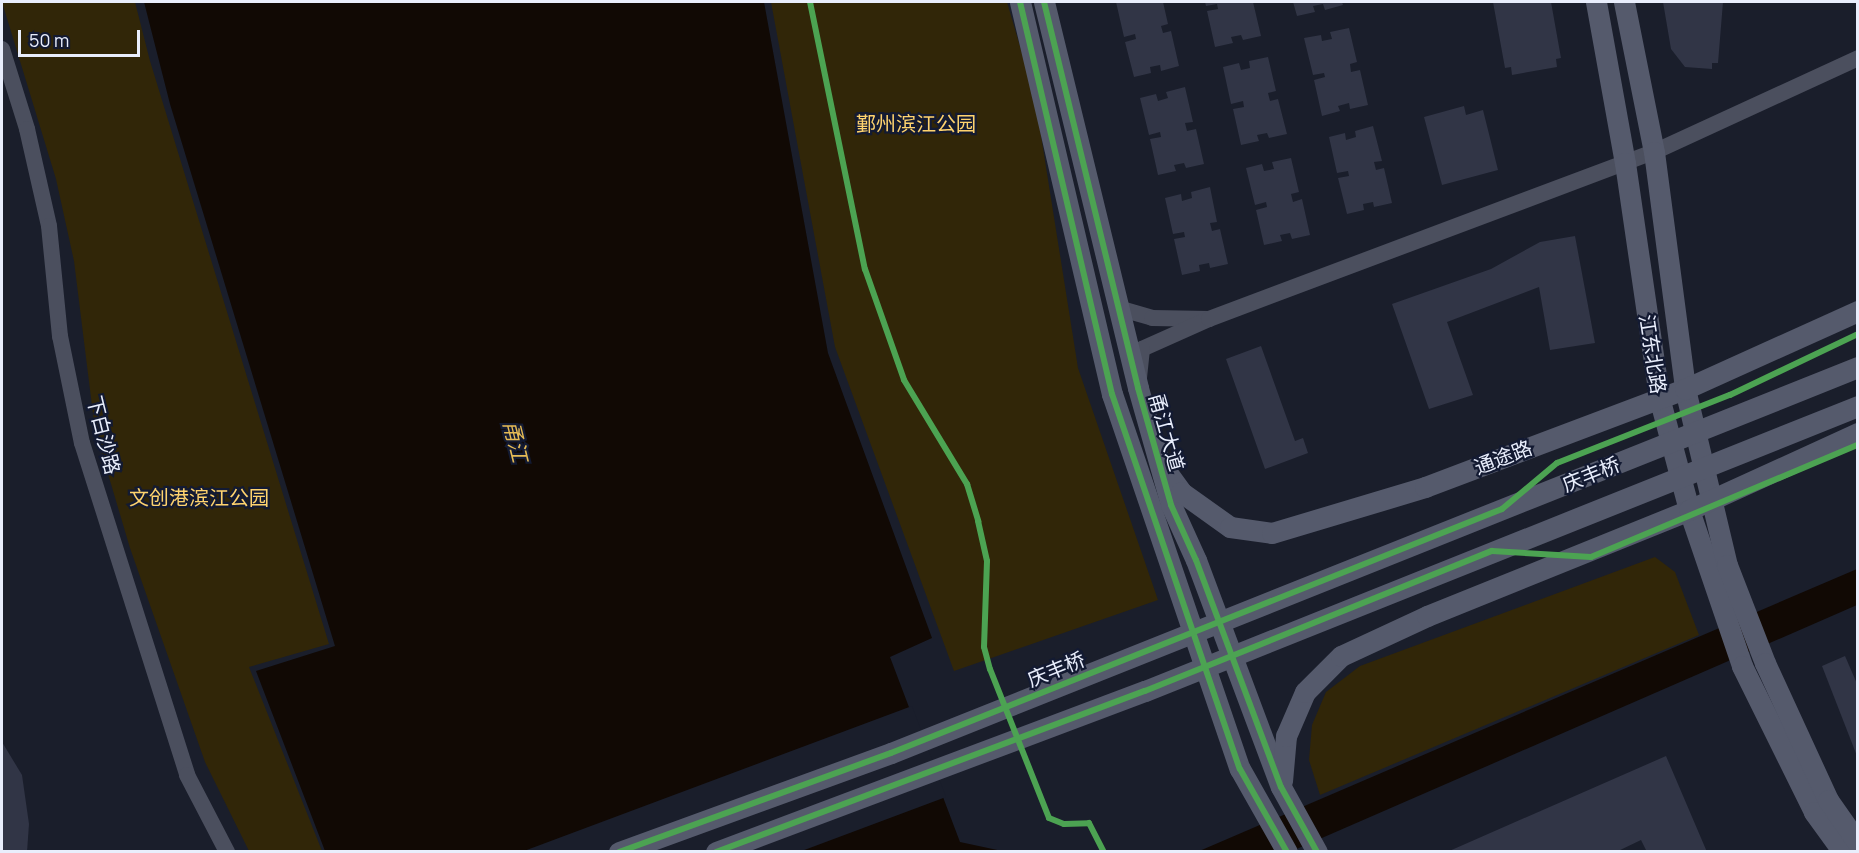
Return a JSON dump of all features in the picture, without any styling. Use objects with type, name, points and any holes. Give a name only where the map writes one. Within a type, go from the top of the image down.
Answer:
[{"type":"main road","name":"甬江大道","points":[[1020,2],[1112,394],[1240,769],[1287,852]]},
{"type":"main road","name":"甬江大道","points":[[1044,2],[1138,388],[1171,505],[1196,560],[1281,788],[1317,852]]},
{"type":"main road","name":"江东北路","points":[[1596,2],[1625,163],[1659,397],[1689,510],[1766,663],[1828,800],[1857,843]]},
{"type":"main road","name":"江东北路","points":[[1624,2],[1653,153],[1685,390],[1710,501],[1719,572],[1742,666],[1814,812],[1843,852]]},
{"type":"main road","name":"通途路","points":[[1158,461],[1180,492],[1230,527],[1272,533],[1425,487],[1659,397],[1685,390],[1857,311]]},
{"type":"main road","name":"庆丰桥","points":[[619,852],[891,753],[1857,367]]},
{"type":"main road","name":"庆丰桥","points":[[716,852],[1145,691],[1857,406]]},
{"type":"main road","points":[[1281,788],[1286,736],[1305,692],[1341,656],[1427,616],[1710,501],[1857,433]]},
{"type":"street","name":"下白沙路","points":[[2,49],[27,129],[48,226],[60,336],[82,443],[187,776],[227,852]]},
{"type":"street","points":[[1138,388],[1142,349],[1209,319],[1653,153],[1857,58]]},
{"type":"street","points":[[1118,308],[1152,318],[1209,319]]},
{"type":"green space","name":"文创港滨江公园","points":[[2,2],[135,2],[150,61],[329,644],[249,667],[322,851],[249,851],[205,762],[130,548],[95,430],[74,261],[56,179]]},
{"type":"green space","name":"鄞州滨江公园","points":[[771,2],[1007,2],[1035,98],[1078,368],[1158,600],[954,671],[835,347]]},
{"type":"green space","points":[[1655,557],[1675,572],[1699,635],[1320,795],[1309,760],[1312,725],[1326,692],[1360,666]]},
{"type":"water","name":"甬江","points":[[144,2],[764,2],[828,353],[932,638],[890,657],[960,842],[1002,851],[325,851],[256,671],[335,646],[170,104]]},
{"type":"water","points":[[1857,569],[1857,605],[1292,851],[1197,852]]},
{"type":"pier","points":[[912,706],[946,797],[799,852],[524,851]]},
{"type":"building","points":[[1116,2],[1163,2],[1168,24],[1161,26],[1163,33],[1171,31],[1179,66],[1161,71],[1160,65],[1150,67],[1151,73],[1134,77],[1125,42],[1136,39],[1135,34],[1124,37]]},
{"type":"building","points":[[1205,2],[1253,2],[1261,36],[1243,40],[1241,35],[1231,37],[1233,43],[1215,47],[1207,11],[1218,9],[1217,4],[1206,6]]},
{"type":"building","points":[[1293,2],[1342,2],[1343,5],[1325,10],[1323,4],[1313,6],[1315,12],[1297,16]]},
{"type":"building","points":[[1493,2],[1551,2],[1561,58],[1556,59],[1557,67],[1512,75],[1511,67],[1505,68]]},
{"type":"building","points":[[1663,2],[1723,2],[1718,63],[1712,63],[1712,69],[1685,67],[1671,49]]},
{"type":"building","points":[[1349,28],[1357,62],[1350,64],[1351,72],[1360,70],[1368,105],[1350,109],[1349,103],[1338,106],[1340,111],[1322,116],[1314,80],[1325,77],[1324,73],[1313,75],[1304,38],[1321,35],[1322,41],[1332,39],[1330,32]]},
{"type":"building","points":[[1268,57],[1276,91],[1268,93],[1270,101],[1278,99],[1287,134],[1269,138],[1267,133],[1257,135],[1259,141],[1241,145],[1233,109],[1244,107],[1243,101],[1231,104],[1223,67],[1239,63],[1241,70],[1250,68],[1249,61]]},
{"type":"building","points":[[1185,87],[1193,122],[1185,123],[1187,131],[1196,129],[1204,164],[1186,168],[1184,163],[1174,165],[1176,171],[1158,175],[1150,139],[1161,137],[1160,132],[1149,135],[1140,98],[1156,94],[1158,101],[1168,98],[1166,92]]},
{"type":"building","points":[[1464,106],[1466,115],[1483,110],[1498,170],[1442,185],[1424,117]]},
{"type":"building","points":[[1373,126],[1382,161],[1374,162],[1376,170],[1384,168],[1392,203],[1374,207],[1373,202],[1363,204],[1364,210],[1347,214],[1338,178],[1349,176],[1348,171],[1337,173],[1329,137],[1345,133],[1346,140],[1356,137],[1355,131]]},
{"type":"building","points":[[1291,158],[1299,192],[1291,194],[1293,202],[1302,199],[1310,235],[1292,239],[1290,233],[1280,235],[1282,241],[1264,245],[1256,210],[1267,207],[1266,202],[1255,205],[1246,168],[1262,164],[1264,171],[1274,169],[1272,162]]},
{"type":"building","points":[[1210,187],[1217,222],[1210,223],[1212,231],[1220,229],[1228,264],[1210,268],[1209,263],[1199,265],[1200,271],[1182,275],[1174,239],[1185,237],[1184,232],[1173,234],[1165,198],[1181,194],[1182,201],[1192,198],[1191,192]]},
{"type":"building","points":[[1575,236],[1595,343],[1550,350],[1539,287],[1447,322],[1473,395],[1429,409],[1392,304],[1491,269],[1540,242]]},
{"type":"building","points":[[1261,346],[1295,441],[1303,438],[1308,453],[1265,469],[1226,359]]},
{"type":"building","points":[[1845,656],[1858,686],[1857,756],[1822,666]]},
{"type":"building","points":[[2,742],[22,775],[29,824],[27,852],[2,852]]},
{"type":"building","points":[[1666,756],[1707,852],[1647,852],[1641,840],[1616,852],[1447,852]]},
{"type":"cycle path","points":[[810,2],[865,269],[904,380],[967,484],[978,521],[987,561],[984,647],[990,669],[1049,818],[1064,824],[1089,823],[1104,852]]},
{"type":"cycle path","points":[[1020,2],[1112,394],[1240,769],[1287,852]]},
{"type":"cycle path","points":[[1044,2],[1138,388],[1171,505],[1196,560],[1281,787],[1317,852]]},
{"type":"cycle path","points":[[619,852],[891,753],[1502,509],[1557,463],[1730,395],[1858,334]]},
{"type":"cycle path","points":[[716,852],[1145,691],[1492,551],[1591,557],[1858,445]]}]
